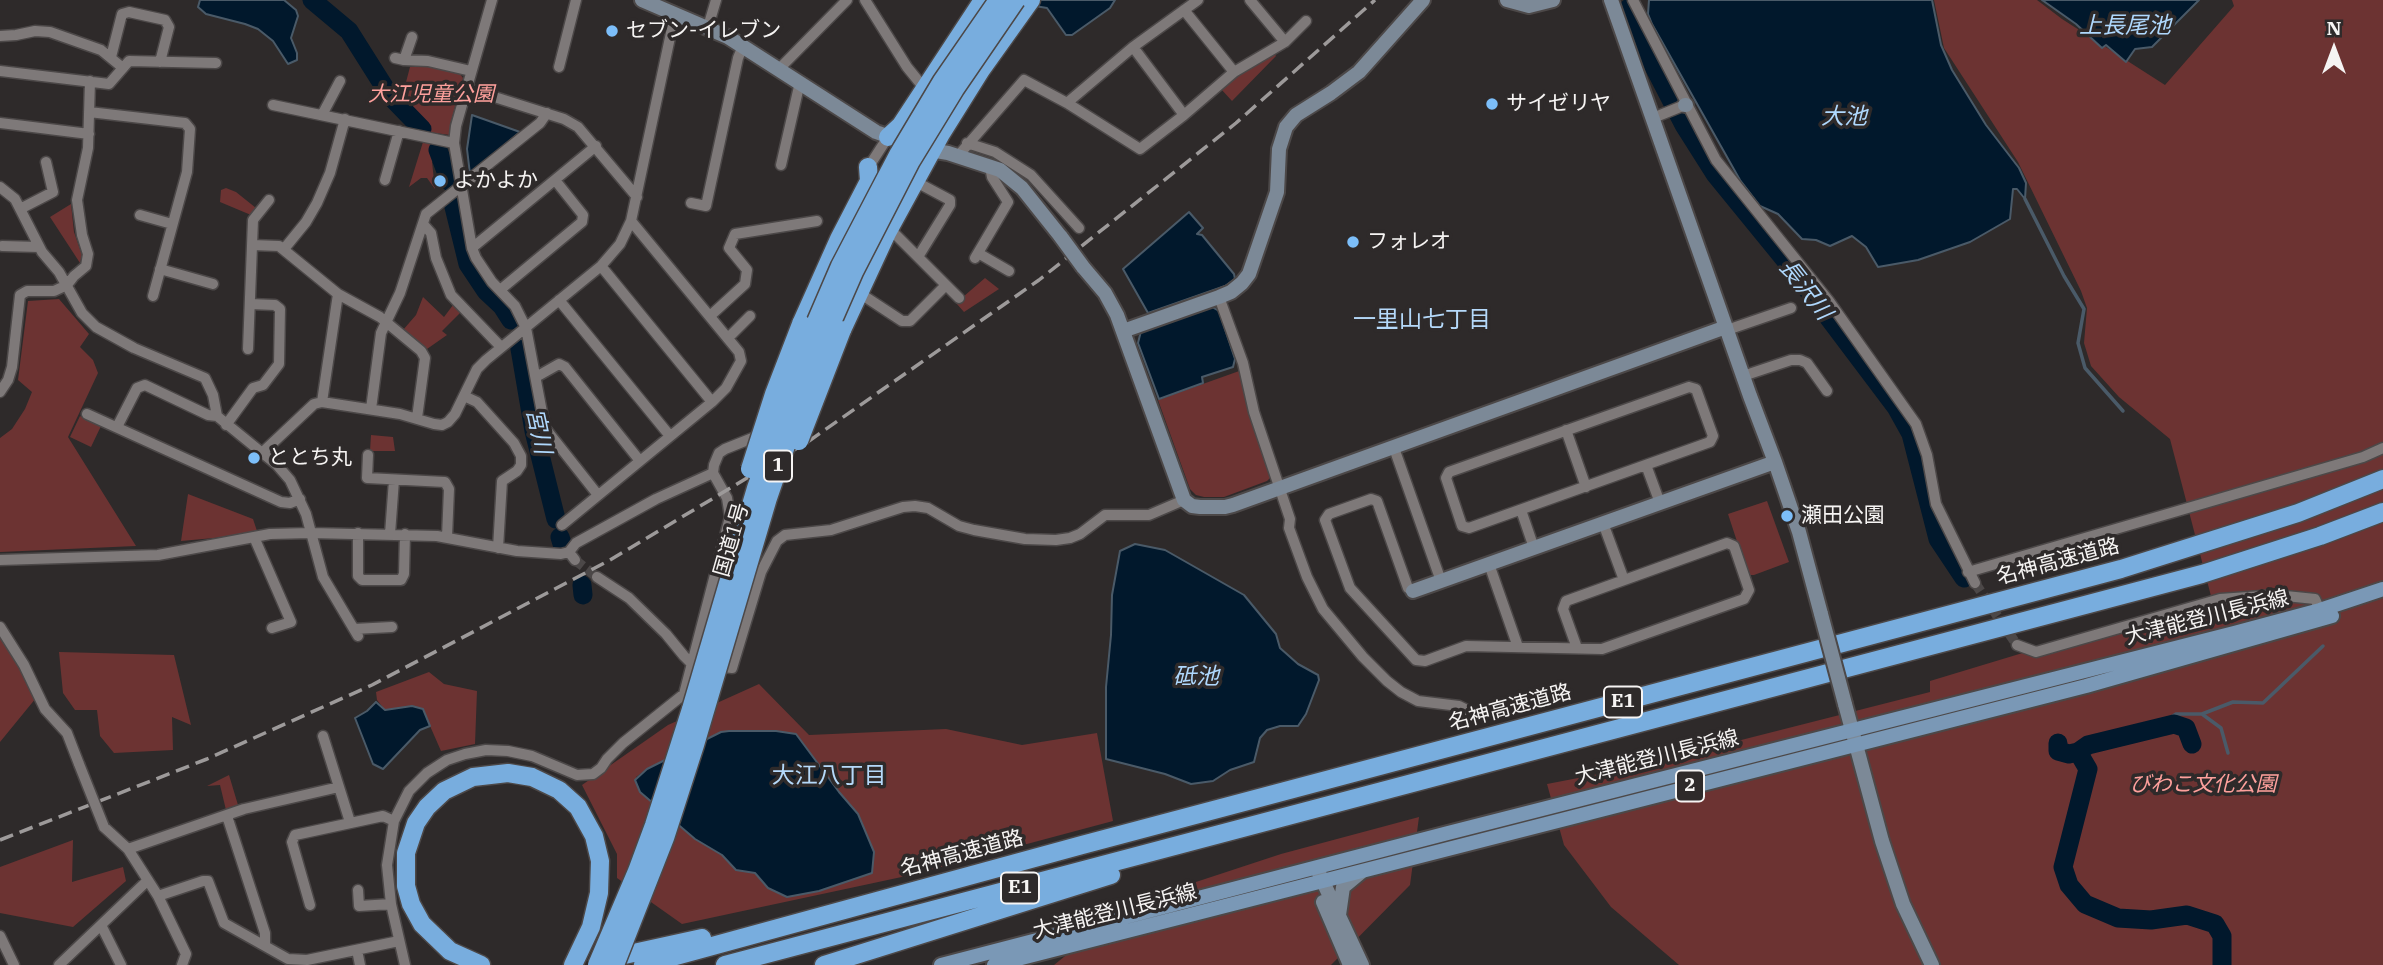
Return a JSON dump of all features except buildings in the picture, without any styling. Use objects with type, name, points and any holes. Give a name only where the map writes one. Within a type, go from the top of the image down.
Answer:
[{"type":"highway","points":[[888,137],[901,125],[983,0]]},
{"type":"highway","name":"国道1号","points":[[597,965],[654,825],[727,583],[789,391],[840,266],[906,141],[942,81],[998,0]]},
{"type":"highway","points":[[755,566],[842,330],[887,233],[929,154],[1023,4]]},
{"type":"highway","name":"国道1号","points":[[615,965],[669,827],[755,566],[803,396],[854,272],[933,124],[1023,4]]},
{"type":"highway","points":[[727,583],[744,488],[767,413],[801,324],[839,239],[869,181],[868,167]]},
{"type":"highway","points":[[2223,539],[2383,466]]},
{"type":"highway","name":"名神高速道路","points":[[643,965],[2121,569],[2223,539],[2383,479]]},
{"type":"highway","name":"E1","points":[[724,965],[2202,574],[2320,537],[2383,512]]},
{"type":"highway","points":[[481,965],[450,951],[422,924],[408,894],[405,865],[412,832],[427,807],[453,785],[484,774],[520,774],[542,780],[566,796],[583,813],[594,836],[600,872],[596,909],[573,965]]},
{"type":"highway","points":[[824,965],[1140,867],[1314,808]]},
{"type":"highway","points":[[582,965],[685,941],[856,907]]},
{"type":"main road","name":"大津能登川長浜線","points":[[994,965],[1361,872],[2320,610],[2383,589]]},
{"type":"main road","name":"大津能登川長浜線","points":[[941,965],[1316,867],[1853,738],[2086,686],[2328,617],[2383,597]]},
{"type":"street","points":[[492,0],[466,88],[454,143],[472,248],[475,258],[515,306],[526,328],[545,428],[598,495]]},
{"type":"street","points":[[559,67],[576,0]]},
{"type":"street","points":[[643,0],[708,27],[743,46],[876,132],[929,154],[957,157],[1000,170],[1022,188],[1110,301],[1184,500],[1192,506],[1225,507],[1791,308]]},
{"type":"street","points":[[708,27],[716,0]]},
{"type":"street","points":[[779,69],[848,0]]},
{"type":"street","points":[[865,0],[924,88]]},
{"type":"street","points":[[1067,103],[1133,47],[1198,0]]},
{"type":"street","points":[[1250,0],[1285,42]]},
{"type":"street","points":[[1123,331],[1219,297],[1242,283],[1253,264],[1277,192],[1279,149],[1286,127],[1296,115],[1359,72],[1423,0]]},
{"type":"street","points":[[1507,0],[1529,6],[1553,0]]},
{"type":"street","points":[[1611,0],[1775,462],[1809,567],[1853,738],[1903,904],[1932,965]]},
{"type":"street","points":[[1633,0],[1685,105],[1716,160],[1829,301],[1916,424],[1927,455],[1936,504],[1975,583]]},
{"type":"street","points":[[1184,10],[1234,72]]},
{"type":"street","points":[[111,57],[122,14],[129,12],[165,20],[169,27],[160,62]]},
{"type":"street","points":[[263,453],[314,404],[322,402],[417,418],[434,424],[442,425],[448,422],[455,414],[477,369],[601,266],[620,244],[631,221],[675,14]]},
{"type":"street","points":[[957,157],[1024,80],[1067,103],[1140,149],[1234,72],[1285,42],[1306,21]]},
{"type":"street","points":[[0,36],[35,31],[50,32],[85,44],[111,57],[123,68]]},
{"type":"street","points":[[412,37],[400,59],[428,61],[471,71]]},
{"type":"street","points":[[691,203],[706,206],[738,58],[743,46]]},
{"type":"street","points":[[1133,47],[1184,115]]},
{"type":"street","points":[[0,71],[108,84],[129,61],[216,63]]},
{"type":"street","points":[[322,115],[340,81]]},
{"type":"street","points":[[0,392],[20,295],[27,291],[54,291],[67,285],[86,266],[88,254],[76,200],[89,134],[90,82]]},
{"type":"street","points":[[781,164],[800,82]]},
{"type":"street","points":[[466,88],[547,113],[578,127],[637,197]]},
{"type":"street","points":[[274,105],[454,143]]},
{"type":"street","points":[[1652,118],[1685,105]]},
{"type":"street","points":[[89,112],[185,123],[190,129],[187,172],[152,296]]},
{"type":"street","points":[[371,409],[381,333],[400,293],[430,208],[460,188],[540,123],[547,113]]},
{"type":"street","points":[[284,249],[306,222],[317,203],[330,173],[345,119]]},
{"type":"street","points":[[0,123],[89,134]]},
{"type":"street","points":[[385,180],[399,131]]},
{"type":"street","points":[[747,439],[756,426],[807,292],[853,193],[888,137]]},
{"type":"street","points":[[967,143],[995,152],[1031,175],[1079,228]]},
{"type":"street","points":[[472,248],[596,146]]},
{"type":"street","points":[[405,965],[391,904],[387,865],[394,821],[409,791],[427,773],[447,760],[486,751],[508,751],[532,756],[577,775],[593,774],[623,743],[684,694],[720,561],[730,506],[713,473],[713,465],[719,453],[732,445],[818,407],[864,296],[929,169],[929,154]]},
{"type":"street","points":[[20,209],[53,192],[46,162]]},
{"type":"street","points":[[990,167],[992,177],[1008,202],[976,255],[1009,271]]},
{"type":"street","points":[[500,290],[582,222],[583,215],[555,180]]},
{"type":"street","points":[[918,257],[950,205],[950,200],[920,184]]},
{"type":"street","points":[[0,187],[15,199],[39,247],[67,285],[82,313],[96,327],[134,348],[205,378],[214,395],[217,416],[263,453],[290,480],[300,499],[323,577],[356,632],[392,626]]},
{"type":"street","points":[[248,349],[253,220],[269,200]]},
{"type":"street","points":[[140,215],[173,224]]},
{"type":"street","points":[[710,316],[745,284],[747,270],[729,248],[735,234],[792,220],[817,221]]},
{"type":"street","points":[[562,525],[712,402],[726,388],[741,361],[740,352],[631,221]]},
{"type":"street","points":[[423,224],[431,233],[436,258],[451,295],[501,347]]},
{"type":"street","points":[[895,234],[959,298]]},
{"type":"street","points":[[2,246],[39,247]]},
{"type":"street","points":[[252,246],[279,246],[284,249],[338,293],[387,322],[421,351],[425,358],[417,418]]},
{"type":"street","points":[[601,266],[712,402]]},
{"type":"street","points":[[160,269],[213,284]]},
{"type":"street","points":[[864,296],[902,321],[910,321],[946,285]]},
{"type":"street","points":[[322,402],[338,293]]},
{"type":"street","points":[[1219,297],[1243,363],[1254,412],[1281,488],[1290,519],[1289,528],[1307,577],[1323,609],[1387,681],[1401,692],[1418,701],[1459,706],[1475,714]]},
{"type":"street","points":[[559,300],[670,436]]},
{"type":"street","points":[[226,425],[253,388],[263,385],[279,364],[280,309],[275,305],[250,304]]},
{"type":"street","points":[[728,338],[750,316]]},
{"type":"street","points":[[1743,376],[1800,359],[1807,363],[1827,391]]},
{"type":"street","points":[[536,377],[559,364],[565,366],[640,461]]},
{"type":"street","points":[[117,428],[137,388],[145,385],[208,415],[217,416]]},
{"type":"street","points":[[1689,387],[1693,388],[1713,436],[1710,442],[1646,465],[1469,528],[1462,526],[1446,478],[1447,474],[1566,430],[1689,387]]},
{"type":"street","points":[[464,396],[477,402],[514,443],[521,456],[521,466],[502,481],[498,548]]},
{"type":"street","points":[[87,414],[281,502],[290,503],[300,499]]},
{"type":"street","points":[[1566,430],[1586,487]]},
{"type":"street","points":[[1968,572],[2363,457],[2383,447]]},
{"type":"street","points":[[1394,448],[1441,581]]},
{"type":"street","points":[[368,455],[367,478],[444,482],[449,489],[447,537]]},
{"type":"street","points":[[1577,648],[1563,609],[1566,601],[1727,543],[1734,546],[1749,590],[1745,598],[1602,649],[1466,646],[1425,661],[1416,660],[1347,583],[1325,520],[1329,514],[1371,499],[1377,501],[1408,588],[1413,591],[1775,462]]},
{"type":"street","points":[[1646,465],[1660,503]]},
{"type":"street","points":[[0,560],[158,555],[254,537],[311,533],[447,537],[517,551],[572,556],[576,543],[633,511],[713,473]]},
{"type":"street","points":[[390,534],[394,480]]},
{"type":"street","points":[[597,577],[629,598],[692,664],[732,668],[755,566],[785,535],[831,530],[903,507],[915,506],[928,508],[959,526],[974,530],[1025,539],[1056,540],[1080,534],[1105,515],[1149,514],[1184,500]]},
{"type":"street","points":[[1521,510],[1534,548]]},
{"type":"street","points":[[1603,523],[1624,580]]},
{"type":"street","points":[[358,533],[358,576],[362,580],[401,580],[404,574],[405,534]]},
{"type":"street","points":[[254,537],[291,622],[272,628]]},
{"type":"street","points":[[720,561],[755,566]]},
{"type":"street","points":[[1489,564],[1518,647]]},
{"type":"street","points":[[2017,645],[2036,652],[2220,599],[2276,595],[2315,599],[2320,610]]},
{"type":"street","points":[[0,627],[24,665],[46,709],[67,733],[104,827],[128,849],[158,896],[186,954],[182,965]]},
{"type":"street","points":[[323,736],[350,822]]},
{"type":"street","points":[[128,849],[244,809],[339,787]]},
{"type":"street","points":[[227,816],[265,933],[265,946]]},
{"type":"street","points":[[310,905],[292,842],[295,835],[383,817],[394,821]]},
{"type":"street","points":[[1316,867],[1350,965]]},
{"type":"street","points":[[1339,915],[1343,887],[1361,872]]},
{"type":"street","points":[[59,965],[147,881]]},
{"type":"street","points":[[158,896],[208,881],[224,923],[288,960],[299,961],[399,941]]},
{"type":"street","points":[[1320,883],[1339,915],[1362,965]]},
{"type":"street","points":[[358,890],[359,906],[391,904]]},
{"type":"street","points":[[101,925],[121,965]]},
{"type":"street","points":[[0,936],[4,953],[15,965]]},
{"type":"street","points":[[357,950],[360,965]]},
{"type":"green space","name":"びわこ文化公園","points":[[1934,0],[2037,0],[2165,85],[2234,6],[2232,0],[2383,0],[2383,965],[1679,965],[1611,907],[1564,845],[1547,784],[1635,767],[1930,692],[1930,681],[2211,596],[2170,439],[2119,397],[2091,366],[2084,343],[2087,308],[2081,291],[2018,162],[1944,48]]},
{"type":"green space","points":[[1274,52],[1276,56],[1232,101],[1221,89],[1236,74]]},
{"type":"green space","name":"大江児童公園","points":[[410,67],[429,67],[459,73],[463,78],[450,125],[450,135],[428,132],[401,101]]},
{"type":"green space","points":[[423,142],[431,143],[439,158],[432,162],[435,189],[427,178],[421,178],[409,187]]},
{"type":"green space","points":[[226,188],[236,192],[256,208],[251,215],[220,202],[221,190]]},
{"type":"green space","points":[[71,204],[74,232],[82,255],[80,263],[50,217]]},
{"type":"green space","points":[[985,278],[999,289],[964,312],[956,303]]},
{"type":"green space","points":[[423,297],[444,317],[453,305],[461,312],[442,331],[447,335],[427,349],[403,330],[416,315]]},
{"type":"green space","points":[[59,299],[89,334],[80,347],[93,360],[98,373],[68,437],[136,546],[0,552],[0,438],[12,429],[32,392],[18,380],[28,301]]},
{"type":"green space","points":[[1242,370],[1249,412],[1271,477],[1267,481],[1224,497],[1196,495],[1190,489],[1158,400]]},
{"type":"green space","points":[[80,416],[101,426],[91,447],[70,437]]},
{"type":"green space","points":[[371,435],[393,437],[395,451],[370,451]]},
{"type":"green space","points":[[188,494],[253,519],[258,534],[181,541]]},
{"type":"green space","points":[[1767,501],[1789,562],[1748,575],[1728,514]]},
{"type":"green space","points":[[0,632],[36,698],[0,742]]},
{"type":"green space","points":[[59,652],[174,655],[191,725],[172,717],[173,750],[114,753],[100,736],[97,710],[75,710],[63,693]]},
{"type":"green space","points":[[429,672],[444,684],[477,691],[475,744],[441,751],[423,710],[412,706],[385,710],[377,700],[376,692]]},
{"type":"green space","points":[[759,684],[809,735],[946,729],[1022,745],[1097,733],[1113,821],[911,875],[682,924],[617,878],[617,854],[582,785],[668,725]],"holes":[[[729,731],[776,731],[796,734],[858,814],[874,852],[872,873],[845,881],[768,888],[755,873],[736,870],[722,855],[695,839],[640,792],[636,777],[647,769]]]},
{"type":"green space","points":[[229,775],[238,805],[226,810],[220,785],[207,786]]},
{"type":"green space","points":[[1419,817],[1410,885],[1331,965],[1054,965],[1129,904],[1281,854]]},
{"type":"green space","points":[[73,840],[72,882],[123,867],[126,881],[73,927],[0,913],[0,867]]},
{"type":"water","points":[[200,0],[284,0],[296,10],[298,16],[291,38],[297,60],[288,64],[273,41],[258,29],[206,14],[198,7]]},
{"type":"water","points":[[1024,0],[1115,0],[1110,8],[1072,35],[1066,35],[1047,8]]},
{"type":"water","name":"大池","points":[[1649,0],[1932,0],[1941,45],[1952,70],[1986,125],[2019,168],[2026,183],[2025,199],[2017,189],[2013,189],[2010,219],[1970,242],[1918,260],[1878,267],[1866,247],[1852,236],[1830,246],[1816,240],[1802,239],[1778,214],[1760,206],[1740,180],[1652,24],[1648,14]]},
{"type":"water","name":"上長尾池","points":[[2042,0],[2199,0],[2152,47],[2135,49],[2126,62],[2106,45],[2102,48],[2076,24]]},
{"type":"water","points":[[472,115],[520,132],[470,174],[467,149]]},
{"type":"water","points":[[1189,212],[1203,228],[1197,234],[1202,235],[1234,274],[1235,279],[1225,286],[1148,313],[1123,269]]},
{"type":"water","points":[[1212,307],[1219,311],[1235,359],[1233,367],[1202,377],[1203,383],[1159,399],[1138,343],[1141,331]]},
{"type":"water","name":"砥池","points":[[1135,544],[1165,550],[1244,595],[1276,634],[1280,648],[1298,664],[1318,675],[1319,680],[1306,714],[1298,726],[1280,726],[1267,730],[1260,738],[1254,762],[1230,770],[1213,781],[1191,784],[1165,774],[1106,759],[1106,687],[1112,595],[1120,551]]},
{"type":"water","points":[[376,702],[385,710],[412,706],[423,709],[430,726],[420,730],[383,769],[373,764],[355,718]]},
{"type":"water","points":[[776,731],[796,734],[858,814],[874,852],[872,873],[819,891],[787,897],[768,888],[755,873],[736,870],[722,855],[695,839],[640,792],[635,780],[647,769],[721,732]]},
{"type":"waterway","name":"宮川","points":[[312,0],[349,31],[390,96],[422,129]]},
{"type":"waterway","name":"長沢川","points":[[1629,8],[1649,57],[1684,125],[1715,174],[1786,261],[1896,407],[1911,434],[1938,539],[1964,578]]},
{"type":"waterway","name":"宮川","points":[[438,150],[450,182]]},
{"type":"waterway","points":[[2025,199],[2084,309],[2078,343],[2085,368],[2123,411]]},
{"type":"waterway","name":"宮川","points":[[454,207],[468,264],[486,291],[502,306],[511,320]]},
{"type":"waterway","name":"宮川","points":[[519,343],[534,431],[556,519]]},
{"type":"waterway","name":"宮川","points":[[560,537],[563,547]]},
{"type":"waterway","name":"宮川","points":[[582,585],[583,595]]},
{"type":"waterway","points":[[2158,726],[2176,714],[2202,714],[2233,702],[2263,703],[2323,646]]},
{"type":"waterway","points":[[2202,714],[2221,728],[2228,753]]},
{"type":"waterway","points":[[2078,752],[2088,745],[2174,724],[2186,728],[2192,744]]},
{"type":"waterway","points":[[2058,743],[2058,751],[2069,754],[2078,752],[2088,769],[2063,867],[2069,885],[2085,904],[2118,918],[2151,920],[2187,915],[2215,924],[2222,936],[2222,965]]},
{"type":"tunnel","points":[[575,560],[597,577]]},
{"type":"tunnel","points":[[1975,583],[2017,645]]},
{"type":"railway","points":[[0,840],[207,759],[372,685],[610,560],[809,441],[1039,280],[1236,123],[1375,0]]},
{"type":"place","name":"セブン-イレブン","points":[[612,31]]},
{"type":"place","name":"サイゼリヤ","points":[[1492,104]]},
{"type":"place","name":"よかよか","points":[[440,181]]},
{"type":"place","name":"フォレオ","points":[[1353,242]]},
{"type":"place","name":"ととち丸","points":[[254,458]]},
{"type":"place","name":"瀬田公園","points":[[1787,516]]},
{"type":"district","name":"一里山七丁目","points":[[1422,320]]},
{"type":"district","name":"大江八丁目","points":[[829,776]]}]
